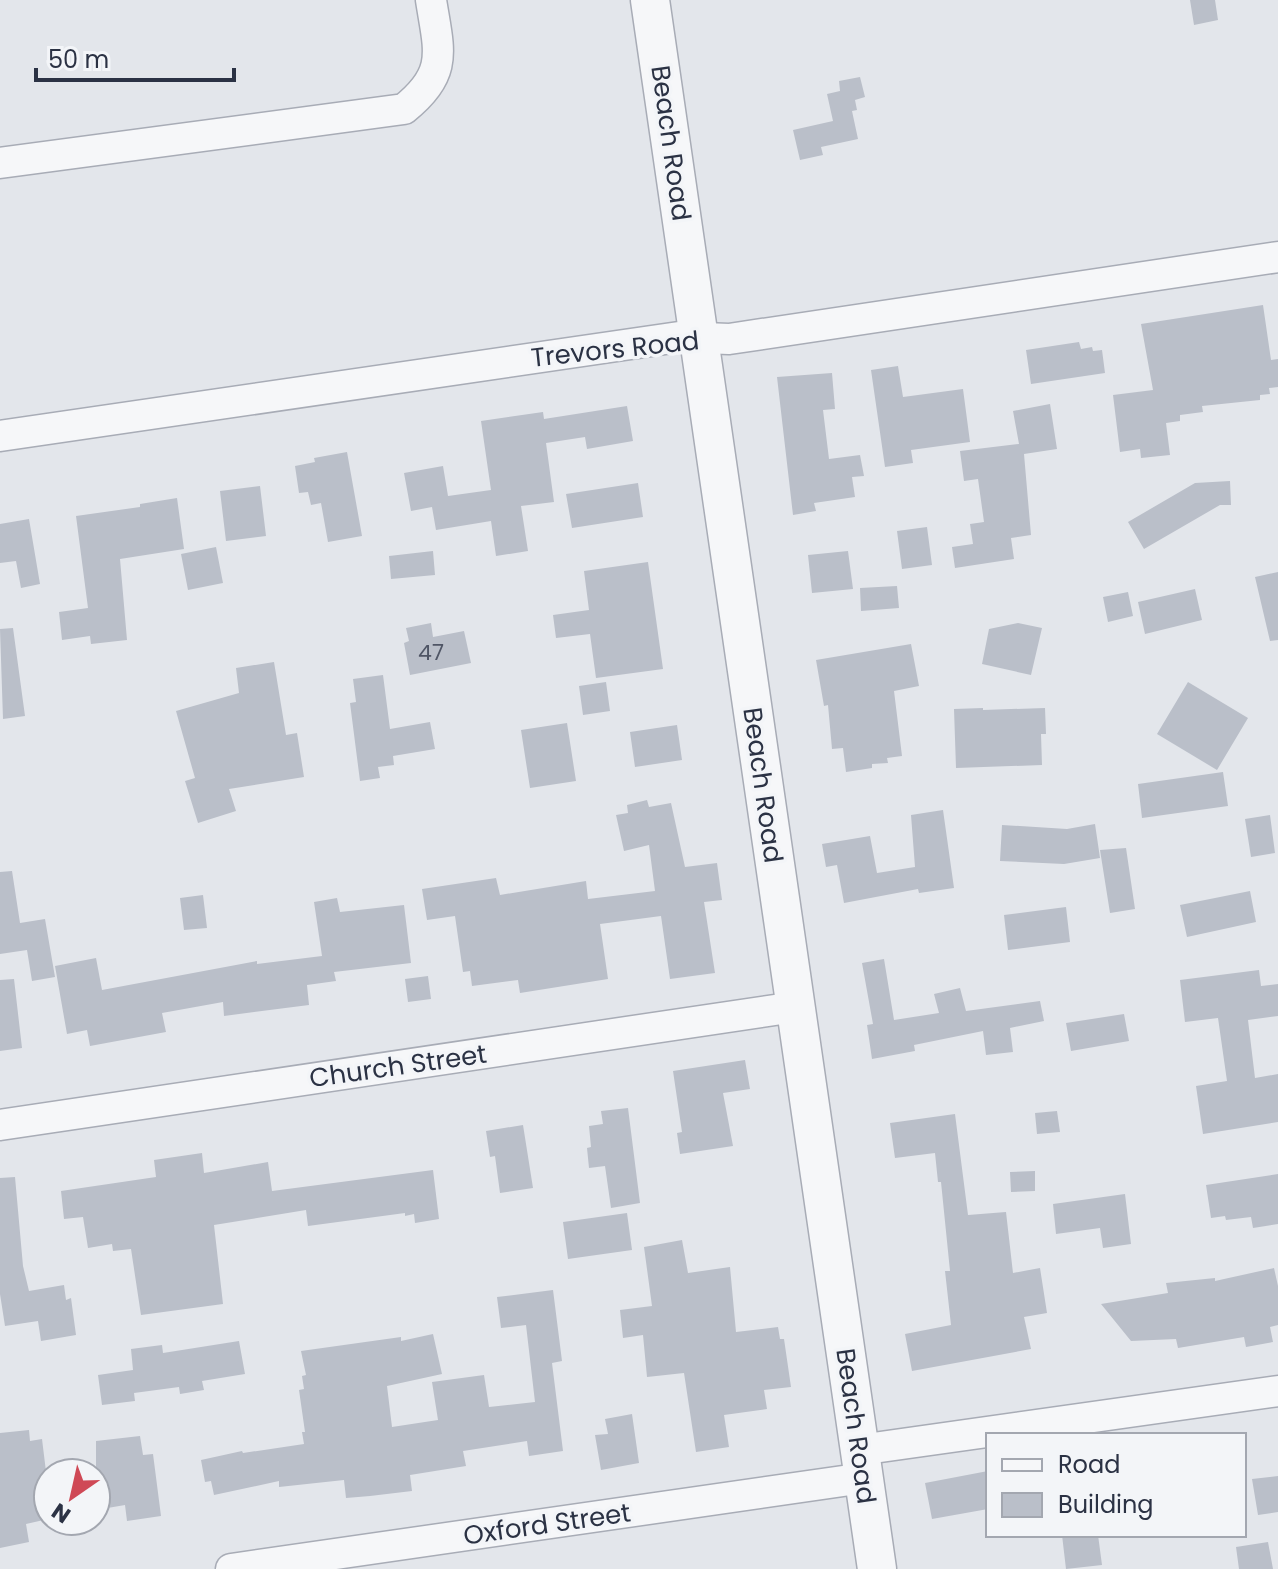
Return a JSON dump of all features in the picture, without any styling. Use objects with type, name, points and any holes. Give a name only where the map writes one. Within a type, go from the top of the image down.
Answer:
[{"type":"street","points":[[0,163],[404,109],[423,94],[436,75],[438,44],[431,0]]},
{"type":"street","name":"Beach Road","points":[[650,0],[877,1569]]},
{"type":"street","name":"Trevors Road","points":[[0,436],[663,339],[729,339],[1278,257]]},
{"type":"street","name":"Church Street","points":[[0,1125],[795,1007]]},
{"type":"street","name":"Oxford Street","points":[[1039,1433],[1278,1391]]},
{"type":"street","name":"Oxford Street","points":[[231,1569],[986,1442]]},
{"type":"building","points":[[1190,0],[1215,0],[1218,20],[1194,25]]},
{"type":"building","points":[[860,77],[865,97],[855,100],[857,110],[852,111],[858,139],[821,147],[823,155],[800,160],[793,130],[833,121],[827,94],[840,91],[839,81]]},
{"type":"building","points":[[1263,305],[1271,360],[1278,359],[1278,387],[1269,388],[1270,394],[1260,395],[1260,400],[1202,406],[1203,412],[1180,415],[1180,421],[1166,423],[1170,455],[1141,458],[1140,449],[1120,452],[1113,395],[1153,390],[1141,324]]},
{"type":"building","points":[[1079,342],[1081,349],[1092,347],[1093,351],[1102,350],[1105,373],[1031,384],[1026,350]]},
{"type":"building","points":[[898,366],[903,397],[963,389],[970,442],[911,450],[913,463],[885,467],[871,370]]},
{"type":"building","points":[[832,373],[835,409],[823,410],[829,459],[860,455],[864,476],[852,477],[855,497],[814,503],[816,511],[793,515],[777,377]]},
{"type":"building","points":[[1050,404],[1057,449],[1024,454],[1031,535],[1011,538],[1014,559],[955,568],[952,547],[973,544],[970,524],[984,522],[978,479],[964,481],[960,451],[1019,444],[1013,411]]},
{"type":"building","points":[[627,406],[633,441],[587,449],[585,437],[546,443],[554,502],[521,506],[528,551],[496,556],[491,521],[436,530],[432,507],[411,511],[404,473],[443,466],[448,496],[491,490],[481,421],[543,412],[544,419]]},
{"type":"building","points":[[347,452],[362,536],[328,542],[321,503],[311,505],[308,492],[299,493],[295,466],[315,462],[314,458]]},
{"type":"building","points":[[1230,481],[1231,505],[1220,505],[1144,549],[1128,522],[1195,483]]},
{"type":"building","points":[[638,483],[643,517],[572,528],[566,494]]},
{"type":"building","points":[[260,486],[266,536],[226,541],[220,491]]},
{"type":"building","points":[[177,498],[184,549],[120,559],[127,640],[91,644],[90,636],[62,640],[59,612],[88,608],[76,516]]},
{"type":"building","points":[[29,519],[40,584],[21,588],[16,561],[0,563],[0,524]]},
{"type":"building","points":[[927,527],[932,565],[902,569],[897,531]]},
{"type":"building","points":[[216,547],[223,583],[188,590],[181,554]]},
{"type":"building","points":[[433,551],[435,575],[391,579],[389,556]]},
{"type":"building","points":[[848,551],[853,589],[812,593],[808,555]]},
{"type":"building","points":[[648,562],[663,669],[596,678],[590,634],[556,638],[553,615],[589,610],[584,571]]},
{"type":"building","points":[[1278,572],[1278,640],[1270,641],[1255,577]]},
{"type":"building","points":[[897,586],[899,608],[861,611],[860,588]]},
{"type":"building","points":[[1195,589],[1202,620],[1145,634],[1138,602]]},
{"type":"building","points":[[1128,592],[1133,616],[1108,622],[1103,597]]},
{"type":"building","points":[[431,623],[433,637],[464,631],[471,663],[410,675],[404,643],[409,641],[406,628]]},
{"type":"building","points":[[1018,623],[1042,628],[1031,675],[982,664],[989,629]]},
{"type":"building","points":[[13,628],[25,716],[3,719],[0,629]]},
{"type":"building","points":[[911,644],[919,686],[894,691],[902,756],[887,758],[888,763],[872,764],[872,768],[846,772],[843,748],[832,749],[828,705],[824,706],[816,660]]},
{"type":"building","points":[[274,662],[286,735],[297,733],[304,777],[229,789],[236,811],[198,823],[185,781],[195,778],[176,711],[239,693],[236,668]]},
{"type":"building","points":[[383,675],[390,729],[430,722],[435,749],[393,756],[394,765],[378,767],[380,778],[360,781],[350,703],[356,702],[353,679]]},
{"type":"building","points":[[606,682],[610,711],[583,715],[579,686]]},
{"type":"building","points":[[1188,682],[1248,718],[1217,770],[1157,734]]},
{"type":"building","points":[[1045,708],[1046,734],[1041,734],[1042,765],[956,768],[954,709]]},
{"type":"building","points":[[567,723],[576,781],[530,788],[521,730]]},
{"type":"building","points":[[677,725],[682,760],[635,767],[630,732]]},
{"type":"building","points":[[1223,772],[1228,806],[1142,818],[1138,784]]},
{"type":"building","points":[[647,800],[649,807],[671,803],[685,867],[717,863],[722,900],[704,902],[715,973],[670,979],[661,916],[600,924],[608,979],[520,993],[518,980],[472,986],[470,971],[463,972],[455,916],[427,920],[422,889],[496,878],[500,895],[586,881],[588,899],[655,891],[649,845],[624,851],[616,815],[628,813],[627,805]]},
{"type":"building","points":[[943,810],[954,888],[919,893],[918,889],[844,903],[837,865],[826,867],[822,844],[870,836],[877,873],[915,867],[911,815]]},
{"type":"building","points":[[1270,815],[1275,853],[1251,857],[1245,819]]},
{"type":"building","points":[[1095,824],[1100,858],[1064,864],[1000,861],[1002,825],[1067,829]]},
{"type":"building","points":[[1126,848],[1135,909],[1110,913],[1100,850]]},
{"type":"building","points":[[12,871],[20,923],[45,919],[55,977],[32,981],[27,950],[0,954],[0,872]]},
{"type":"building","points":[[1250,891],[1256,922],[1187,937],[1180,905]]},
{"type":"building","points":[[203,895],[207,928],[184,930],[180,898]]},
{"type":"building","points":[[337,898],[340,912],[404,905],[411,963],[334,972],[336,981],[307,985],[309,1005],[224,1016],[223,1002],[162,1013],[166,1032],[90,1046],[87,1030],[67,1034],[55,966],[96,958],[102,990],[257,961],[257,964],[322,956],[314,902]]},
{"type":"building","points":[[1066,907],[1070,942],[1008,950],[1004,915]]},
{"type":"building","points":[[884,959],[894,1020],[939,1013],[934,994],[960,988],[966,1011],[1040,1001],[1044,1021],[1010,1028],[1013,1052],[986,1055],[983,1031],[914,1045],[915,1051],[872,1059],[867,1025],[873,1024],[862,963]]},
{"type":"building","points":[[1259,970],[1261,986],[1278,984],[1278,1016],[1248,1020],[1255,1078],[1278,1074],[1278,1122],[1203,1134],[1196,1086],[1227,1081],[1218,1018],[1185,1022],[1180,980]]},
{"type":"building","points":[[428,976],[431,999],[408,1002],[405,979]]},
{"type":"building","points":[[14,979],[22,1048],[0,1051],[0,980]]},
{"type":"building","points":[[1124,1014],[1129,1041],[1071,1051],[1066,1023]]},
{"type":"building","points":[[745,1060],[750,1089],[723,1093],[733,1146],[680,1154],[677,1133],[682,1132],[673,1071]]},
{"type":"building","points":[[628,1108],[640,1203],[611,1208],[605,1166],[589,1168],[589,1126],[603,1124],[601,1111]]},
{"type":"building","points":[[1057,1111],[1060,1132],[1037,1134],[1035,1113]]},
{"type":"building","points":[[955,1114],[968,1215],[1006,1212],[1013,1273],[1040,1268],[1047,1313],[1024,1317],[1031,1349],[912,1371],[905,1334],[951,1325],[945,1271],[950,1271],[935,1153],[895,1158],[890,1123]]},
{"type":"building","points":[[523,1125],[533,1188],[500,1193],[495,1156],[490,1157],[486,1131]]},
{"type":"building","points":[[202,1153],[204,1173],[268,1162],[272,1191],[433,1170],[439,1219],[415,1223],[414,1214],[405,1216],[405,1213],[308,1226],[306,1210],[214,1225],[223,1304],[141,1315],[131,1249],[113,1251],[112,1244],[88,1248],[83,1217],[64,1219],[61,1191],[156,1177],[154,1160]]},
{"type":"building","points":[[1035,1171],[1035,1191],[1011,1192],[1010,1172]]},
{"type":"building","points":[[1278,1174],[1278,1224],[1253,1228],[1251,1217],[1211,1218],[1206,1185]]},
{"type":"building","points":[[15,1177],[23,1266],[29,1291],[64,1285],[66,1300],[71,1298],[76,1335],[41,1341],[38,1321],[5,1326],[0,1294],[0,1178]]},
{"type":"building","points":[[1125,1194],[1131,1244],[1103,1248],[1100,1228],[1056,1234],[1053,1204]]},
{"type":"building","points":[[627,1213],[632,1250],[568,1259],[563,1222]]},
{"type":"building","points":[[682,1240],[688,1273],[730,1267],[736,1332],[778,1327],[780,1339],[784,1339],[791,1387],[764,1390],[767,1409],[724,1415],[729,1447],[696,1452],[684,1373],[647,1377],[643,1335],[623,1338],[620,1310],[652,1306],[644,1247]]},
{"type":"building","points":[[1274,1268],[1278,1286],[1278,1325],[1270,1327],[1273,1342],[1246,1347],[1244,1337],[1178,1348],[1176,1339],[1131,1341],[1101,1304],[1168,1293],[1166,1283],[1215,1278],[1215,1281]]},
{"type":"building","points":[[553,1290],[562,1361],[552,1363],[563,1451],[529,1456],[527,1441],[463,1451],[466,1466],[410,1475],[412,1491],[370,1496],[346,1498],[344,1480],[279,1487],[279,1481],[214,1495],[211,1481],[205,1482],[201,1460],[242,1451],[304,1444],[299,1390],[304,1389],[302,1376],[306,1375],[301,1351],[401,1337],[401,1341],[433,1334],[442,1374],[387,1386],[392,1427],[438,1420],[432,1382],[484,1375],[489,1407],[535,1402],[526,1325],[501,1328],[497,1297]]},
{"type":"building","points":[[239,1341],[245,1374],[202,1381],[204,1390],[180,1394],[179,1387],[134,1393],[135,1401],[102,1405],[98,1375],[133,1370],[131,1349],[162,1345],[163,1353]]},
{"type":"building","points":[[632,1414],[639,1463],[601,1470],[595,1435],[608,1434],[605,1419]]},
{"type":"building","points":[[29,1430],[30,1441],[42,1439],[44,1457],[32,1457],[32,1523],[26,1524],[29,1542],[0,1548],[0,1433]]},
{"type":"building","points":[[140,1436],[143,1455],[153,1454],[161,1516],[127,1521],[125,1505],[112,1507],[112,1457],[96,1457],[96,1441]]},
{"type":"building","points":[[986,1471],[986,1509],[932,1519],[925,1483]]},
{"type":"building","points":[[1278,1476],[1278,1512],[1258,1515],[1252,1479]]},
{"type":"building","points":[[1062,1537],[1098,1537],[1102,1565],[1066,1569]]},
{"type":"building","points":[[1268,1542],[1273,1569],[1239,1569],[1236,1547]]}]
